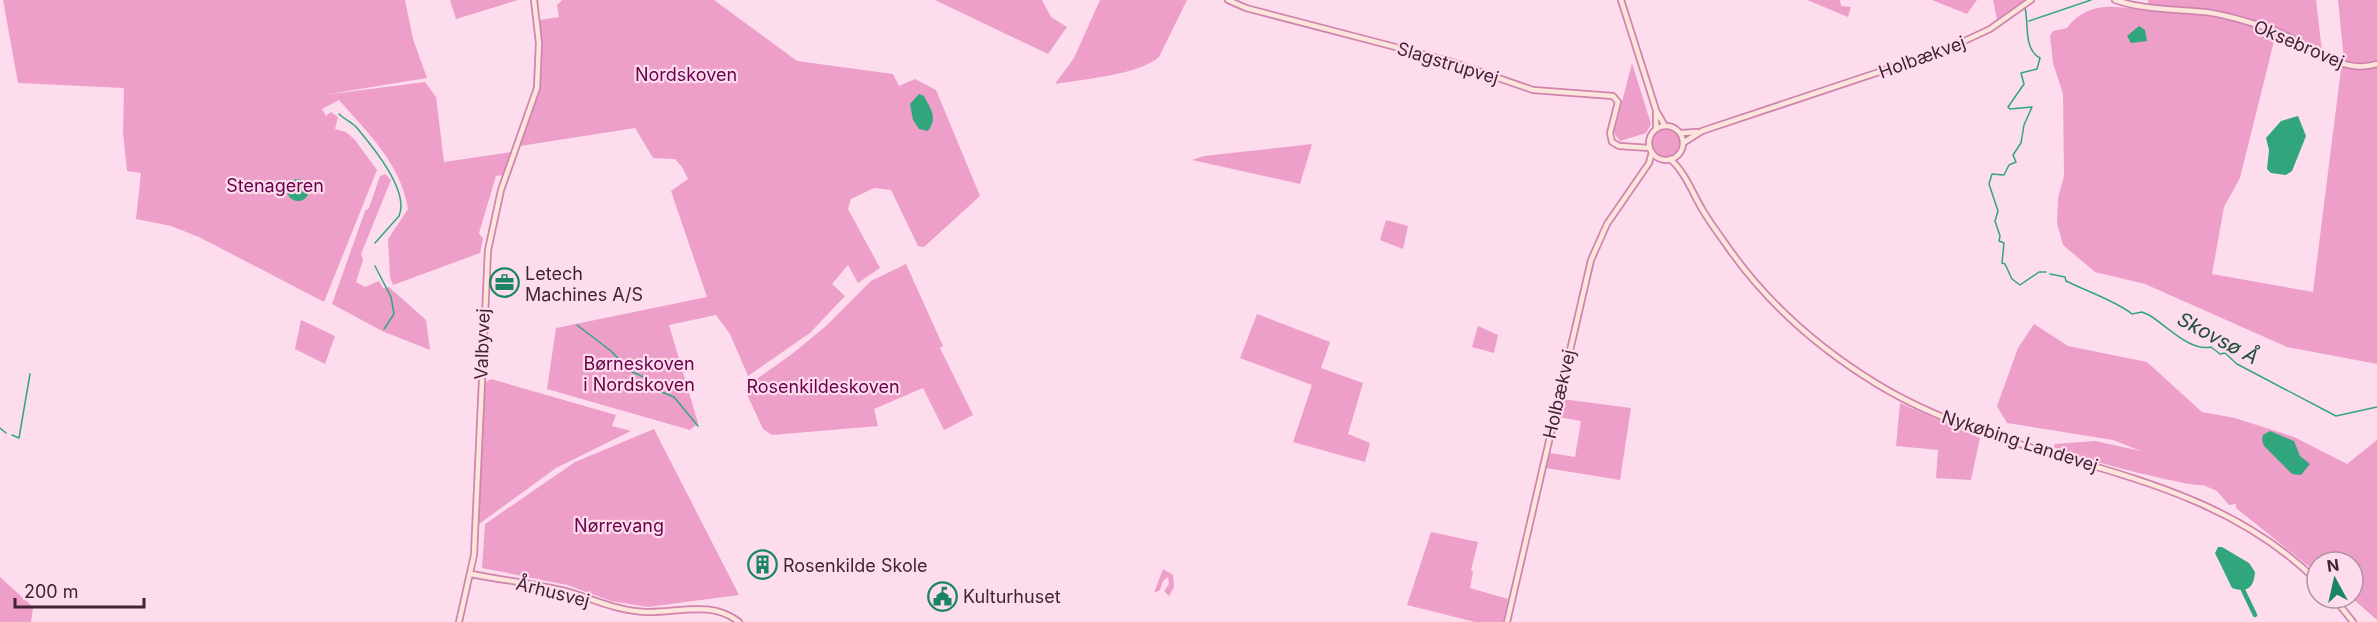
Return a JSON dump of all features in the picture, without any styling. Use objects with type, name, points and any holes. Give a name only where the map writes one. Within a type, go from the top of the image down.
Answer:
[{"type":"street","name":"Valbyvej","points":[[459,622],[471,574],[475,540],[487,258],[501,190],[537,88],[540,64],[534,0]]},
{"type":"street","name":"Slagstrupvej","points":[[1228,0],[1246,8],[1449,61],[1533,90],[1613,96],[1618,102],[1611,139],[1616,145],[1622,146]]},
{"type":"street","points":[[1621,0],[1656,110],[1665,126]]},
{"type":"street","name":"Oksebrovej","points":[[2115,0],[2149,8],[2221,15],[2287,35],[2348,66],[2361,68],[2377,64]]},
{"type":"street","name":"Holbækvej","points":[[1681,134],[1702,131],[1945,50],[1990,29],[2029,2]]},
{"type":"street","points":[[1651,150],[1650,140],[1656,129],[1656,110]]},
{"type":"street","points":[[1622,146],[1651,150],[1660,158],[1670,159],[1678,155],[1683,143],[1681,134],[1674,128],[1665,126],[1656,129]]},
{"type":"street","name":"Holbækvej","points":[[1683,143],[1702,131]]},
{"type":"street","points":[[1622,146],[1650,140]]},
{"type":"street","name":"Holbækvej","points":[[1640,177],[1651,150]]},
{"type":"street","name":"Nykøbing Landevej","points":[[1678,155],[1685,178]]},
{"type":"street","name":"Holbækvej","points":[[1507,622],[1591,260],[1607,224],[1640,177],[1660,158]]},
{"type":"street","name":"Nykøbing Landevej","points":[[1670,159],[1685,178],[1730,250],[1775,303],[1820,344],[1877,384],[1928,411],[1964,426],[2131,476],[2186,495],[2253,529],[2305,570]]},
{"type":"street","name":"Århusvej","points":[[471,574],[561,590],[624,610],[669,612],[710,609],[729,615],[739,622]]},
{"type":"street","points":[[2344,610],[2353,622]]},
{"type":"green space","name":"Stenageren","points":[[3,0],[405,0],[413,39],[427,78],[323,95],[425,82],[436,97],[444,162],[511,152],[503,175],[496,176],[479,233],[483,239],[480,253],[393,285],[390,277],[388,239],[408,209],[404,193],[391,163],[382,150],[339,100],[322,109],[326,116],[331,112],[338,117],[335,129],[346,132],[355,140],[377,170],[324,302],[199,237],[171,226],[136,219],[141,173],[127,171],[123,132],[124,88],[18,83]]},
{"type":"green space","points":[[450,0],[518,0],[456,19]]},
{"type":"green space","name":"Nordskoven","points":[[562,0],[714,0],[797,61],[893,74],[899,86],[915,79],[936,90],[980,196],[924,247],[918,246],[891,190],[874,188],[851,199],[848,209],[880,268],[858,283],[848,265],[832,284],[845,296],[810,333],[748,376],[730,334],[716,315],[669,325],[698,423],[690,430],[547,389],[556,328],[707,297],[671,191],[688,179],[675,159],[653,158],[635,128],[520,146],[539,84],[542,56],[540,20],[559,17],[557,5]]},
{"type":"green space","points":[[935,0],[1042,0],[1051,17],[1067,27],[1048,54]]},
{"type":"green space","points":[[1100,0],[1187,0],[1159,57],[1150,63],[1124,72],[1055,84],[1074,58]]},
{"type":"green space","points":[[1807,0],[1840,0],[1841,6],[1851,7],[1848,17]]},
{"type":"green space","points":[[1932,0],[1977,0],[1967,14]]},
{"type":"green space","points":[[1993,0],[2025,0],[1997,20]]},
{"type":"green space","points":[[2148,0],[2316,0],[2322,51],[2344,60],[2338,0],[2377,0],[2377,364],[2287,347],[2145,284],[2095,272],[2063,245],[2057,223],[2058,198],[2064,176],[2063,94],[2053,63],[2050,36],[2053,31],[2067,28],[2075,19],[2094,9],[2115,7],[2149,11]],"holes":[[[2275,37],[2341,69],[2313,292],[2212,274],[2224,207],[2240,178]]]},
{"type":"green space","points":[[1632,63],[1651,124],[1646,133],[1620,141],[1614,133]]},
{"type":"green space","points":[[1666,129],[1676,133],[1680,143],[1676,153],[1666,157],[1656,153],[1652,143],[1656,133]]},
{"type":"green space","points":[[1312,144],[1300,184],[1192,160],[1204,156]]},
{"type":"green space","points":[[385,174],[391,180],[361,254],[363,260],[356,282],[365,287],[379,281],[383,288],[389,287],[426,320],[430,350],[382,331],[332,304],[365,211],[369,208],[380,176]]},
{"type":"green space","points":[[1386,220],[1408,226],[1403,249],[1380,240]]},
{"type":"green space","name":"Rosenkildeskoven","points":[[906,264],[943,346],[940,348],[973,415],[944,430],[923,388],[874,409],[878,426],[772,435],[763,429],[745,390],[748,385],[792,354],[826,326],[871,281]]},
{"type":"green space","points":[[1257,314],[1330,342],[1321,368],[1363,383],[1348,434],[1370,443],[1365,462],[1293,442],[1312,385],[1240,358]]},
{"type":"green space","points":[[301,320],[335,336],[325,364],[295,349]]},
{"type":"green space","points":[[2034,324],[2068,346],[2147,362],[2202,412],[2235,418],[2294,437],[2347,464],[2377,440],[2377,620],[2365,609],[2365,550],[2305,550],[2305,563],[2236,508],[2236,504],[2229,505],[2217,491],[2203,485],[2194,485],[2102,463],[2054,447],[2055,444],[2095,441],[2141,451],[2113,440],[2007,423],[1997,406],[2018,348]]},
{"type":"green space","points":[[1478,326],[1498,335],[1494,353],[1472,347]]},
{"type":"green space","points":[[491,379],[616,415],[612,426],[631,431],[556,468],[479,524],[484,383]]},
{"type":"green space","points":[[1562,399],[1631,408],[1620,480],[1546,468],[1550,453],[1575,457],[1581,421],[1558,417]]},
{"type":"green space","points":[[1900,403],[1980,438],[1971,480],[1936,478],[1938,450],[1896,446]]},
{"type":"green space","name":"Nørrevang","points":[[654,429],[739,595],[648,607],[611,601],[567,585],[482,568],[485,524],[575,462]]},
{"type":"green space","points":[[1431,532],[1478,542],[1471,570],[1473,572],[1470,588],[1508,599],[1503,622],[1475,622],[1407,605]]},
{"type":"green space","points":[[1163,569],[1173,575],[1174,587],[1169,596],[1164,591],[1169,584],[1168,577],[1163,581],[1160,590],[1154,593]]},
{"type":"green space","points":[[0,577],[33,607],[31,622],[0,622]]},
{"type":"shaded area","points":[[2139,26],[2145,30],[2147,41],[2131,43],[2127,36]]},
{"type":"shaded area","points":[[919,94],[924,96],[933,117],[928,131],[919,129],[913,120],[910,104]]},
{"type":"shaded area","points":[[2298,116],[2306,136],[2292,171],[2286,175],[2271,173],[2267,169],[2269,150],[2266,138],[2281,121]]},
{"type":"shaded area","points":[[294,179],[302,179],[309,186],[309,194],[302,201],[294,201],[287,194],[287,186]]},
{"type":"shaded area","points":[[2270,431],[2294,441],[2300,456],[2310,464],[2301,475],[2292,474],[2264,446],[2263,435]]},
{"type":"shaded area","points":[[2218,547],[2222,547],[2249,563],[2255,572],[2249,588],[2242,590],[2232,588],[2215,553]]},
{"type":"waterway","points":[[2029,21],[2091,0]]},
{"type":"waterway","name":"Skovsø Å","points":[[2025,8],[2029,42],[2035,54],[2040,58],[2037,69],[2021,73],[2024,84],[2008,107],[2010,109],[2032,107],[2024,125],[2021,143],[2013,155],[2016,162],[2009,165],[2004,175],[1992,174],[1989,184],[1998,211],[1995,221],[2000,236],[1999,241],[2004,243],[2002,263],[2005,264],[2012,279],[2020,285],[2039,272],[2046,272]]},
{"type":"waterway","points":[[339,114],[355,126],[371,146],[388,169],[399,194],[401,206],[399,216],[375,243]]},
{"type":"waterway","points":[[375,266],[391,297],[394,314],[384,329]]},
{"type":"waterway","name":"Skovsø Å","points":[[2050,274],[2065,277],[2066,281],[2109,300],[2132,314],[2142,312],[2149,315],[2187,342],[2195,346],[2211,347],[2220,354],[2225,353],[2237,364],[2336,416],[2377,407]]},
{"type":"waterway","points":[[577,325],[611,351],[630,371],[646,378],[651,383]]},
{"type":"waterway","points":[[12,435],[19,438],[30,374]]},
{"type":"waterway","points":[[662,392],[674,397],[698,426]]},
{"type":"waterway","points":[[0,428],[6,433]]},
{"type":"waterway","points":[[2243,590],[2255,615]]},
{"type":"place","name":"Letech Machines A/S","points":[[504,283]]},
{"type":"place","name":"Rosenkilde Skole","points":[[762,565]]},
{"type":"place","name":"Kulturhuset","points":[[942,596]]},
{"type":"park label","name":"Børneskoven i Nordskoven","points":[[639,373]]}]
